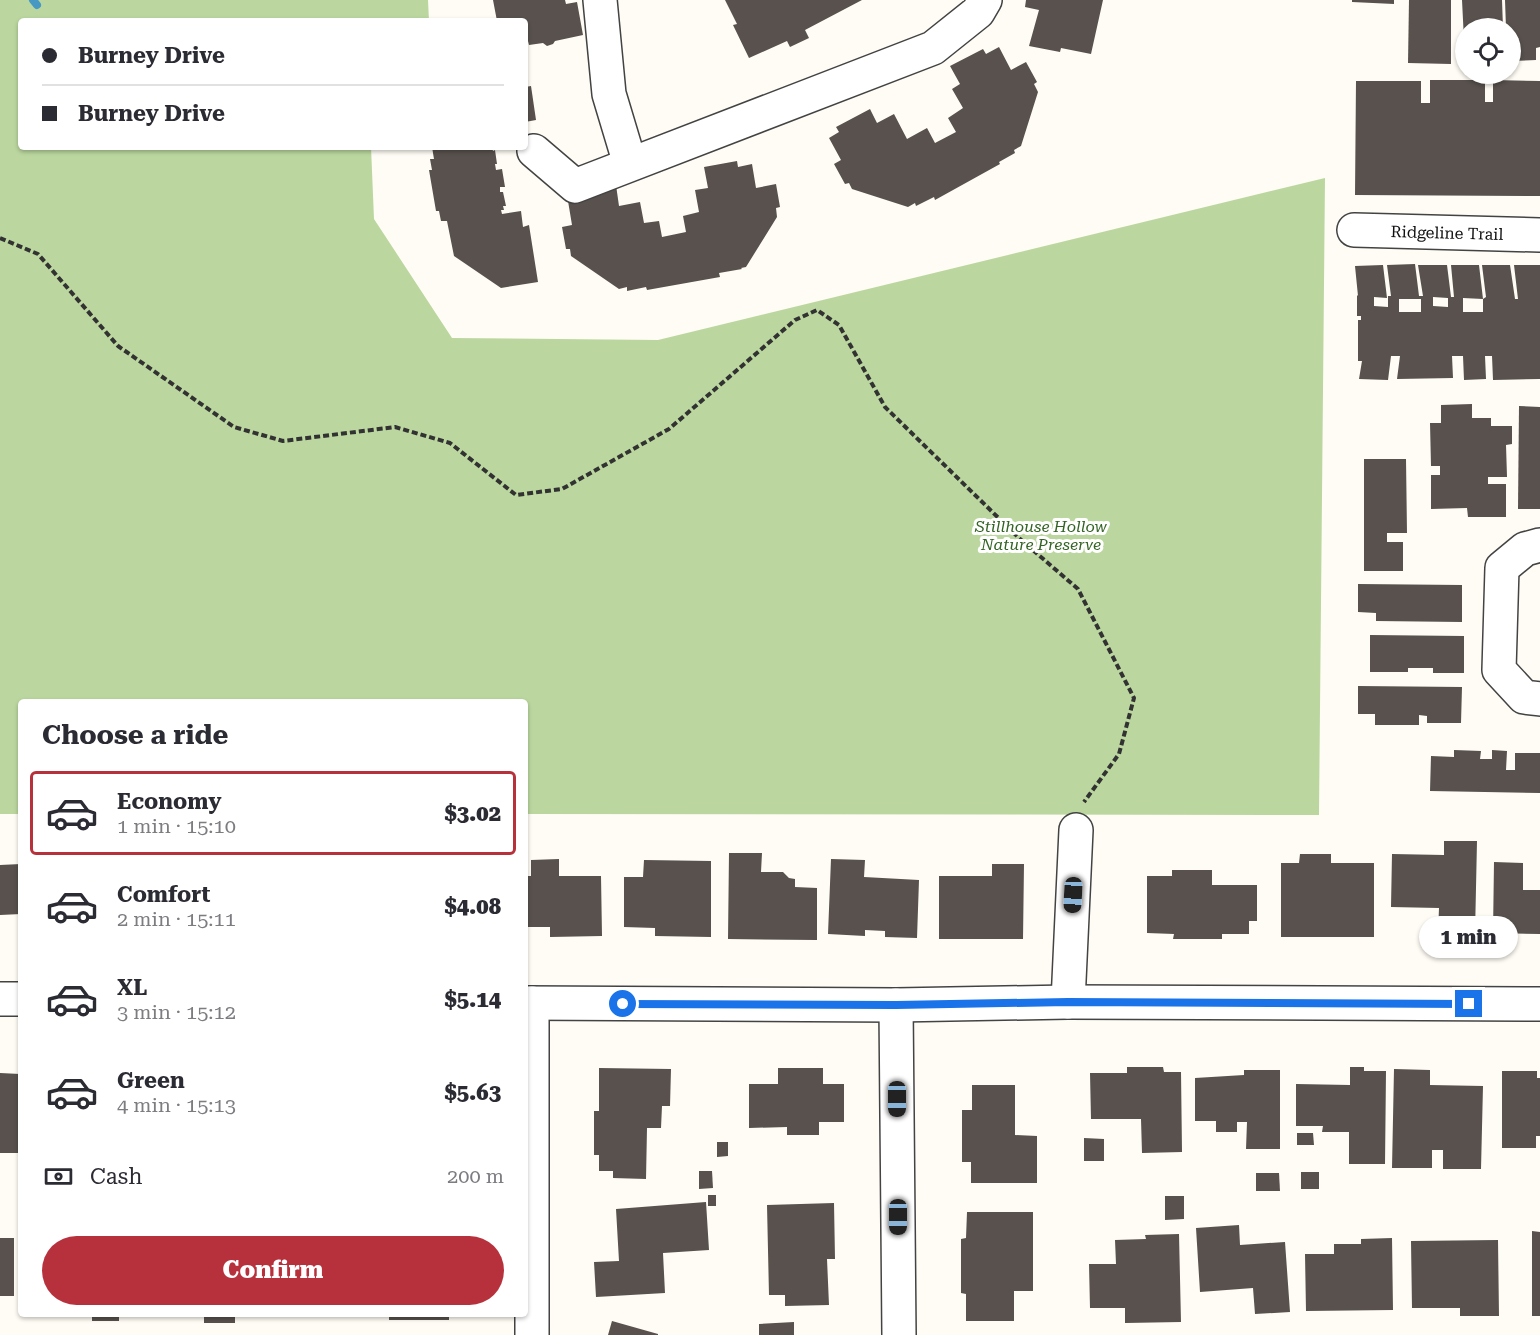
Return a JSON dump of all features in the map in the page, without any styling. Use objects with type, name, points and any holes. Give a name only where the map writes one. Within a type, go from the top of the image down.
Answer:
[{"type":"street","points":[[600,0],[609,94],[630,164]]},
{"type":"street","points":[[534,151],[575,186],[933,48],[978,12],[985,0]]},
{"type":"street","name":"Ridgeline Trail","points":[[1354,230],[1540,235]]},
{"type":"street","points":[[1540,545],[1525,549],[1502,568],[1499,670],[1524,697],[1540,699]]},
{"type":"street","points":[[1068,1002],[1076,830]]},
{"type":"street","points":[[0,999],[18,999]]},
{"type":"street","points":[[532,1335],[529,1003],[1540,1004]]},
{"type":"street","points":[[896,1005],[898,1335]]},
{"type":"path","points":[[0,238],[38,254],[118,346],[234,427],[283,441],[395,427],[450,443],[516,495],[562,489],[669,429],[795,320],[817,310],[839,325],[885,407],[1019,538],[1078,589],[1134,698],[1119,754],[1079,808],[1076,830]]},
{"type":"green space","name":"Stillhouse Hollow Nature Preserve","points":[[0,0],[428,0],[429,18],[18,18],[18,150],[371,150],[374,219],[452,338],[658,340],[1325,178],[1319,815],[528,814],[528,699],[18,699],[18,814],[0,814]]},
{"type":"building","points":[[493,0],[565,0],[566,4],[577,2],[583,35],[555,41],[547,46],[543,43],[529,45],[528,18],[496,18]]},
{"type":"building","points":[[725,0],[862,0],[805,30],[809,38],[790,47],[787,41],[749,58],[733,25],[737,24]]},
{"type":"building","points":[[1026,0],[1103,0],[1091,54],[1061,48],[1060,52],[1029,46],[1039,10],[1025,7]]},
{"type":"building","points":[[1352,0],[1394,0],[1394,4],[1352,2]]},
{"type":"building","points":[[1409,0],[1451,0],[1451,64],[1408,63]]},
{"type":"building","points":[[1462,0],[1502,0],[1503,18],[1463,18]]},
{"type":"building","points":[[1505,0],[1540,0],[1540,47],[1536,48],[1536,60],[1521,61],[1521,18],[1506,18]]},
{"type":"building","points":[[999,47],[1011,70],[1026,62],[1037,82],[1034,84],[1038,92],[1021,146],[1014,150],[1015,153],[999,162],[1000,164],[935,200],[934,197],[916,206],[915,203],[908,207],[852,189],[849,183],[845,184],[834,164],[841,160],[829,138],[839,132],[836,127],[870,109],[877,123],[894,114],[907,139],[927,128],[935,143],[956,132],[948,118],[963,108],[952,89],[960,84],[950,66],[983,49],[986,54]]},
{"type":"building","points":[[1430,80],[1455,80],[1455,84],[1485,84],[1485,102],[1493,102],[1493,84],[1540,81],[1540,196],[1355,195],[1356,81],[1421,81],[1421,103],[1430,103]]},
{"type":"building","points":[[528,86],[531,86],[536,120],[528,121]]},
{"type":"building","points":[[432,150],[495,150],[496,170],[502,169],[505,187],[500,187],[506,206],[503,206],[504,210],[501,210],[502,214],[521,211],[523,227],[529,225],[538,282],[501,288],[454,256],[447,221],[441,221],[439,211],[436,211],[429,170],[432,170],[430,159],[434,159]]},
{"type":"building","points":[[737,161],[738,167],[752,164],[756,188],[776,184],[780,207],[776,208],[777,217],[746,267],[719,273],[720,277],[647,290],[646,287],[627,291],[627,287],[619,289],[571,256],[570,249],[566,249],[562,227],[572,225],[568,201],[616,185],[619,206],[640,202],[644,223],[659,221],[662,237],[686,232],[683,216],[699,212],[695,190],[708,188],[704,167]]},
{"type":"building","points":[[1415,264],[1419,296],[1423,296],[1418,265],[1447,265],[1451,297],[1454,297],[1451,265],[1479,265],[1483,299],[1486,297],[1482,265],[1510,265],[1515,299],[1518,299],[1514,265],[1540,265],[1540,379],[1493,380],[1492,356],[1485,356],[1486,379],[1464,380],[1463,356],[1452,356],[1453,378],[1397,379],[1400,356],[1391,356],[1388,380],[1359,379],[1362,361],[1358,361],[1358,320],[1361,320],[1361,316],[1357,316],[1355,266],[1383,265],[1387,298],[1374,297],[1374,306],[1388,307],[1388,296],[1391,296],[1387,265]],"holes":[[[1433,297],[1448,298],[1448,307],[1433,306]],[[1463,298],[1483,299],[1483,312],[1463,312]],[[1399,299],[1421,299],[1421,312],[1399,312]]]},
{"type":"building","points":[[1472,404],[1472,418],[1491,418],[1491,426],[1512,426],[1512,444],[1506,445],[1507,477],[1488,477],[1488,484],[1506,484],[1506,517],[1468,517],[1467,508],[1431,509],[1431,475],[1440,475],[1440,466],[1431,466],[1430,423],[1441,423],[1441,405]]},
{"type":"building","points":[[1519,406],[1540,407],[1540,509],[1518,509]]},
{"type":"building","points":[[1364,459],[1406,459],[1407,533],[1387,533],[1387,542],[1403,542],[1403,571],[1364,571]]},
{"type":"building","points":[[1358,584],[1462,585],[1462,622],[1376,621],[1376,613],[1358,612]]},
{"type":"building","points":[[1370,635],[1464,636],[1464,673],[1433,673],[1433,668],[1408,668],[1408,672],[1370,672]]},
{"type":"building","points":[[1358,686],[1462,687],[1461,723],[1427,723],[1427,716],[1419,715],[1419,725],[1375,725],[1375,714],[1358,714]]},
{"type":"building","points":[[1454,750],[1481,751],[1480,759],[1492,759],[1492,750],[1507,751],[1506,770],[1515,770],[1515,753],[1540,753],[1540,793],[1430,791],[1431,756],[1454,757]]},
{"type":"building","points":[[1444,841],[1477,841],[1475,934],[1438,934],[1439,908],[1391,907],[1392,854],[1444,855]]},
{"type":"building","points":[[729,853],[762,853],[761,872],[783,872],[789,878],[795,879],[795,887],[817,888],[817,940],[728,939]]},
{"type":"building","points":[[1300,854],[1331,854],[1331,863],[1374,863],[1374,937],[1281,937],[1281,863],[1299,863]]},
{"type":"building","points":[[559,859],[559,876],[601,876],[602,936],[550,937],[550,927],[528,927],[528,876],[531,876],[531,860]]},
{"type":"building","points":[[831,859],[865,860],[864,877],[919,880],[917,938],[885,937],[885,931],[865,930],[865,936],[828,934]]},
{"type":"building","points":[[644,860],[711,861],[711,937],[655,936],[655,928],[624,927],[624,877],[643,877]]},
{"type":"building","points":[[1494,862],[1523,863],[1523,890],[1540,890],[1540,934],[1493,933]]},
{"type":"building","points":[[18,864],[18,914],[0,915],[0,865]]},
{"type":"building","points":[[992,864],[1024,864],[1023,939],[939,939],[939,876],[992,876]]},
{"type":"building","points":[[1172,870],[1212,870],[1212,885],[1257,885],[1257,921],[1249,921],[1249,934],[1222,934],[1222,939],[1173,939],[1174,934],[1147,933],[1147,876],[1172,876]]},
{"type":"building","points":[[1127,1067],[1163,1067],[1164,1072],[1181,1072],[1182,1152],[1142,1153],[1141,1119],[1091,1119],[1090,1073],[1127,1073]]},
{"type":"building","points":[[1350,1067],[1364,1067],[1364,1071],[1386,1071],[1385,1164],[1349,1164],[1349,1132],[1322,1132],[1323,1126],[1296,1126],[1296,1084],[1350,1085]]},
{"type":"building","points":[[599,1068],[671,1069],[670,1106],[662,1106],[661,1128],[647,1128],[646,1179],[613,1178],[613,1171],[599,1171],[599,1155],[594,1155],[594,1111],[599,1111]]},
{"type":"building","points":[[778,1068],[823,1068],[823,1084],[844,1084],[844,1122],[819,1122],[819,1135],[787,1135],[787,1127],[749,1128],[749,1084],[778,1084]]},
{"type":"building","points":[[1394,1069],[1430,1070],[1430,1085],[1483,1086],[1481,1169],[1443,1169],[1443,1150],[1432,1150],[1432,1168],[1392,1168]]},
{"type":"building","points":[[1244,1070],[1280,1070],[1280,1149],[1246,1149],[1247,1122],[1237,1122],[1237,1132],[1216,1132],[1216,1121],[1195,1121],[1195,1078],[1244,1075]]},
{"type":"building","points":[[1502,1071],[1537,1071],[1537,1078],[1540,1078],[1540,1136],[1536,1136],[1536,1148],[1502,1148]]},
{"type":"building","points":[[0,1073],[18,1074],[18,1153],[0,1153]]},
{"type":"building","points":[[972,1085],[1015,1085],[1015,1135],[1037,1136],[1037,1183],[971,1183],[971,1162],[962,1162],[962,1110],[972,1110]]},
{"type":"building","points":[[1297,1133],[1313,1133],[1314,1145],[1297,1145]]},
{"type":"building","points":[[1084,1138],[1104,1139],[1104,1161],[1084,1161]]},
{"type":"building","points":[[717,1142],[728,1142],[728,1156],[717,1157]]},
{"type":"building","points":[[699,1171],[712,1171],[713,1188],[699,1189]]},
{"type":"building","points":[[1301,1172],[1319,1172],[1319,1189],[1301,1189]]},
{"type":"building","points":[[1256,1173],[1279,1173],[1280,1191],[1256,1191]]},
{"type":"building","points":[[708,1195],[716,1195],[716,1206],[708,1206]]},
{"type":"building","points":[[1165,1196],[1184,1196],[1184,1219],[1165,1220]]},
{"type":"building","points":[[706,1202],[709,1250],[663,1253],[665,1293],[596,1297],[594,1262],[619,1261],[616,1209]]},
{"type":"building","points":[[834,1203],[835,1259],[827,1259],[829,1305],[785,1306],[785,1295],[769,1295],[767,1205]]},
{"type":"building","points":[[967,1212],[1033,1212],[1033,1291],[1014,1291],[1014,1321],[966,1321],[966,1294],[961,1293],[961,1239],[966,1238]]},
{"type":"building","points":[[1239,1225],[1240,1245],[1285,1242],[1290,1312],[1255,1314],[1253,1288],[1200,1292],[1196,1228]]},
{"type":"building","points":[[1532,1231],[1540,1232],[1540,1316],[1532,1316]]},
{"type":"building","points":[[1179,1234],[1181,1322],[1125,1323],[1125,1308],[1090,1308],[1089,1264],[1116,1264],[1115,1240],[1146,1239],[1145,1235]]},
{"type":"building","points":[[0,1238],[14,1238],[14,1296],[0,1296]]},
{"type":"building","points":[[1392,1238],[1393,1310],[1306,1311],[1305,1254],[1334,1254],[1334,1244],[1361,1244],[1361,1239]]},
{"type":"building","points":[[1498,1240],[1499,1316],[1460,1316],[1460,1308],[1412,1308],[1411,1241]]},
{"type":"building","points":[[92,1317],[119,1317],[119,1321],[92,1321]]},
{"type":"building","points":[[204,1317],[235,1317],[235,1323],[204,1323]]},
{"type":"building","points":[[389,1317],[449,1317],[449,1320],[389,1320]]},
{"type":"building","points":[[612,1321],[658,1334],[658,1335],[608,1335]]},
{"type":"building","points":[[794,1322],[794,1335],[759,1335],[759,1324]]},
{"type":"waterway","points":[[33,0],[37,5]]},
{"type":"route","points":[[623,1004],[896,1005],[1068,1002],[1469,1004]]}]
